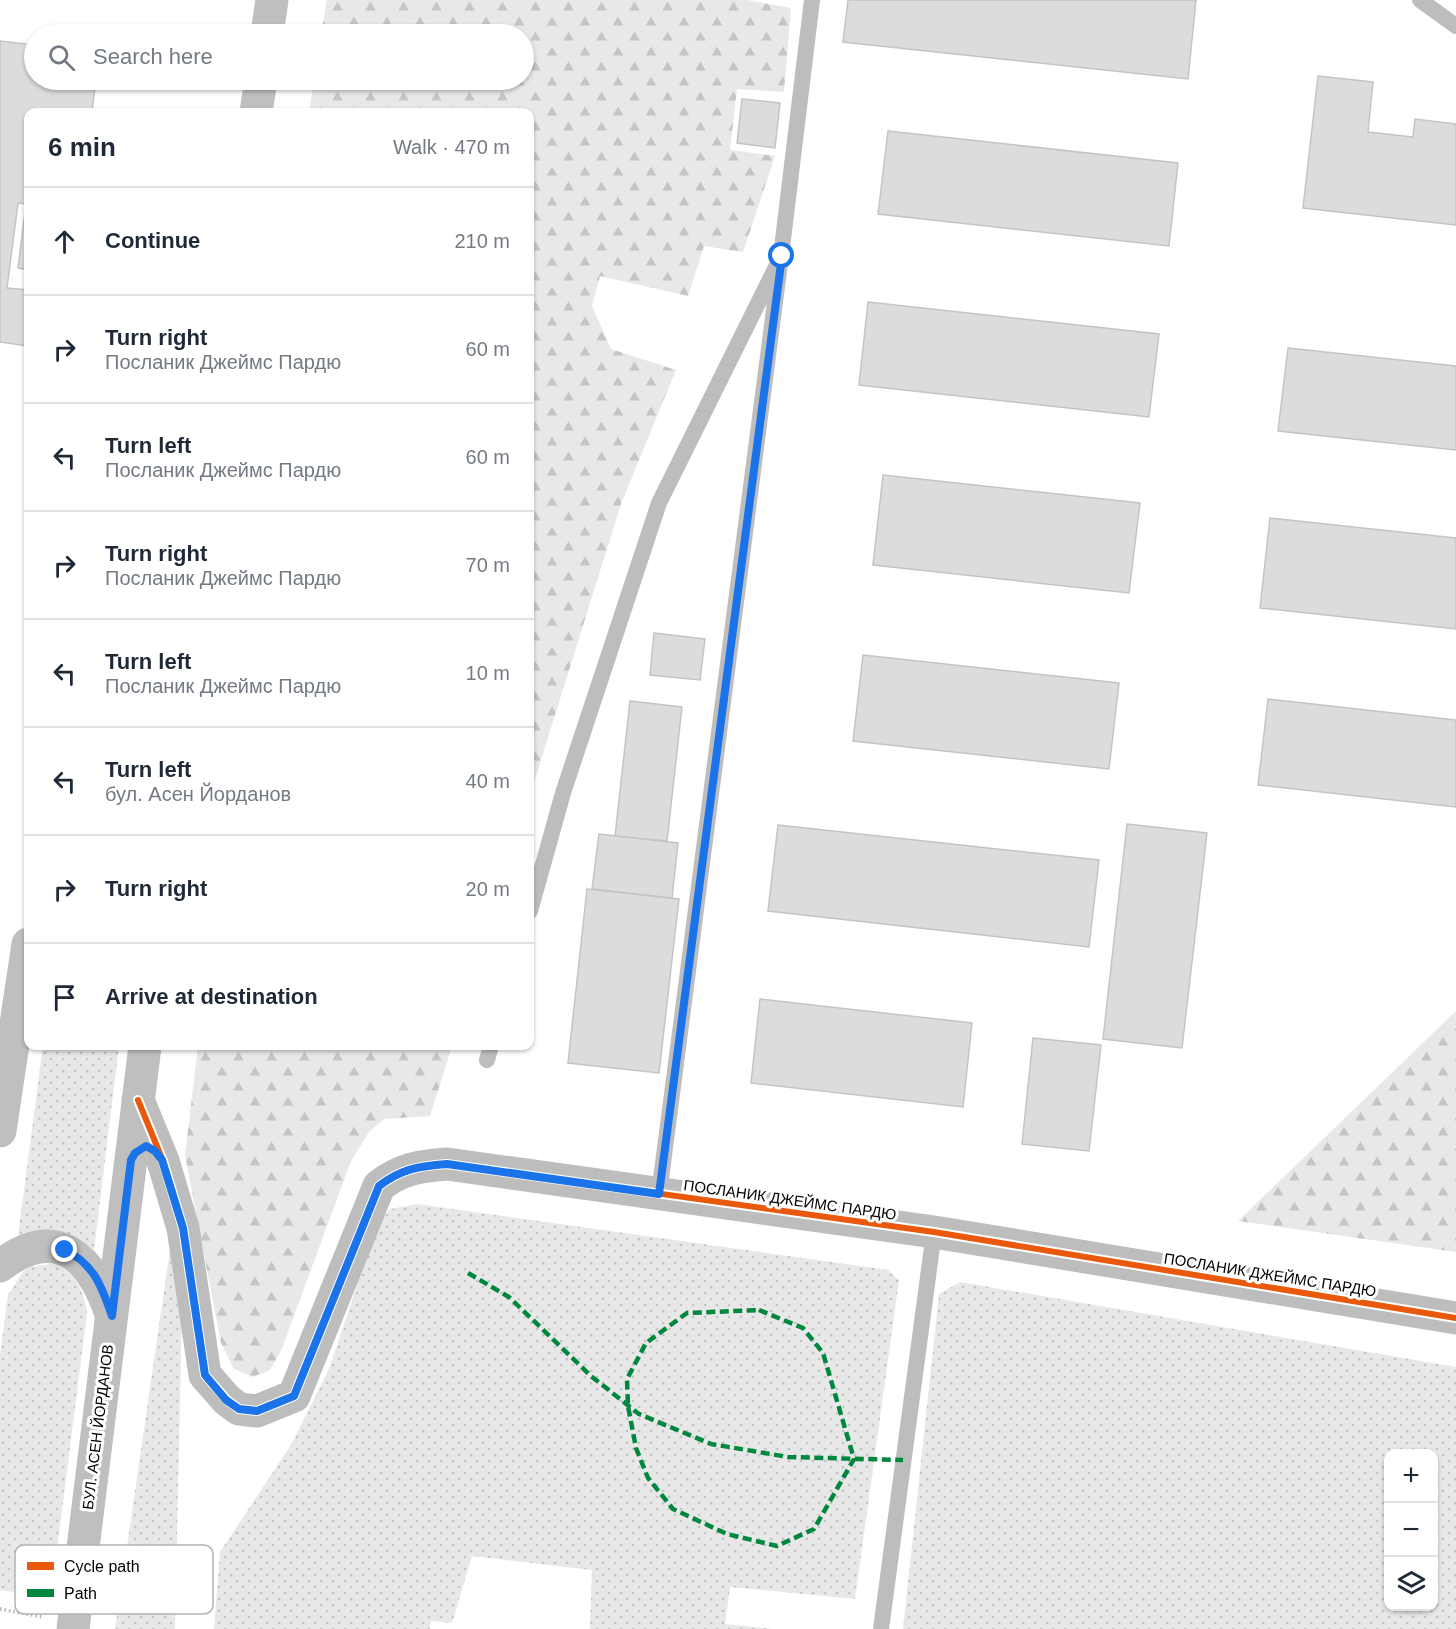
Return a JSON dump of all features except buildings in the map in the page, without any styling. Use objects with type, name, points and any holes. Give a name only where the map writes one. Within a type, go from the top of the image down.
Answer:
[{"type":"main road","points":[[268,24],[272,0]]},
{"type":"main road","points":[[257,108],[259,90]]},
{"type":"main road","points":[[0,1131],[3,1087],[24,967]]},
{"type":"main road","name":"БУЛ. АСЕН ЙОРДАНОВ","points":[[76,1545],[112,1316],[146,1160],[138,1100],[144,1050]]},
{"type":"main road","points":[[0,1266],[19,1254],[35,1249],[65,1250],[87,1264],[97,1277],[112,1316]]},
{"type":"street","name":"ПОСЛАНИК ДЖЕЙМС ПАРДЮ","points":[[146,1160],[183,1228],[205,1375],[226,1400],[239,1409],[257,1411],[294,1396],[379,1186],[396,1173],[417,1166],[447,1164],[934,1232],[1456,1318]]},
{"type":"lane","points":[[659,1194],[782,256],[812,0]]},
{"type":"lane","points":[[1420,0],[1456,26]]},
{"type":"lane","points":[[534,897],[564,793],[659,503],[782,256]]},
{"type":"lane","points":[[881,1629],[934,1232]]},
{"type":"path","points":[[0,1609],[15,1613]]},
{"type":"path","points":[[21,1614],[63,1624]]},
{"type":"green space","points":[[327,0],[747,0],[791,8],[784,92],[737,89],[730,150],[775,156],[743,252],[704,246],[688,296],[600,276],[592,306],[611,349],[676,370],[621,504],[534,782],[534,108],[310,108],[312,90],[534,90],[534,24],[323,24]]},
{"type":"green space","points":[[1456,1011],[1456,1252],[1238,1221]]},
{"type":"green space","points":[[42,1050],[119,1050],[94,1250],[76,1238],[58,1232],[39,1231],[18,1235]]},
{"type":"green space","points":[[198,1050],[451,1050],[430,1116],[384,1119],[369,1132],[351,1161],[281,1351],[270,1370],[253,1377],[234,1369],[221,1343],[185,1155]]},
{"type":"green space","points":[[417,1204],[888,1270],[899,1280],[855,1599],[730,1587],[725,1624],[774,1629],[590,1629],[592,1570],[472,1556],[452,1623],[431,1621],[430,1629],[214,1629],[220,1552],[291,1445],[329,1369],[378,1223],[390,1209]]},
{"type":"green space","points":[[171,1243],[182,1308],[177,1545],[127,1545]]},
{"type":"green space","points":[[51,1264],[66,1271],[81,1289],[87,1313],[58,1545],[15,1545],[15,1592],[0,1590],[0,1354],[8,1295],[22,1273],[30,1267]]},
{"type":"green space","points":[[960,1282],[1456,1367],[1456,1629],[903,1629],[939,1294]]},
{"type":"green space","points":[[117,1614],[175,1614],[175,1629],[115,1629]]},
{"type":"marked path","points":[[468,1273],[509,1297],[591,1376],[639,1414],[711,1444],[788,1457],[903,1460]]},
{"type":"marked path","points":[[759,1310],[803,1328],[823,1353],[854,1459],[814,1529],[777,1546],[727,1534],[673,1509],[648,1478],[636,1448],[628,1406],[627,1379],[646,1343],[687,1313],[759,1310]]},
{"type":"cycle path","points":[[138,1100],[163,1161],[183,1228],[205,1375],[227,1400],[239,1409],[257,1411],[294,1396],[379,1186],[411,1169],[447,1164],[934,1232],[1456,1318]]},
{"type":"route","points":[[65,1250],[87,1264],[97,1277],[112,1316],[131,1160],[135,1153],[146,1146],[155,1151],[163,1161],[183,1228],[205,1375],[226,1400],[239,1409],[257,1411],[294,1396],[379,1186],[396,1173],[417,1166],[447,1164],[659,1194],[782,256]]}]
